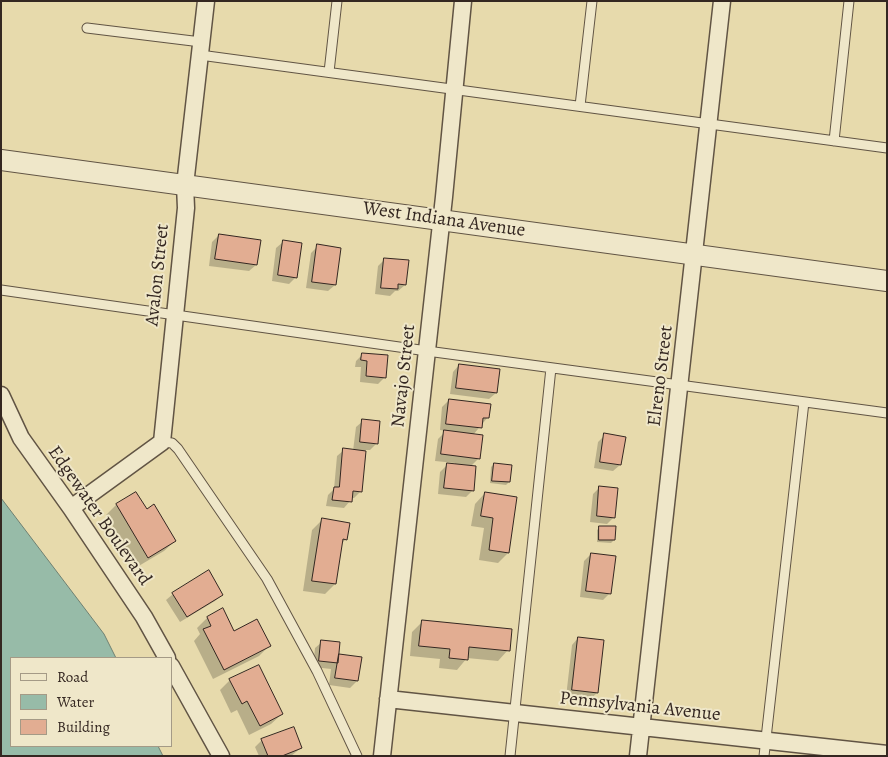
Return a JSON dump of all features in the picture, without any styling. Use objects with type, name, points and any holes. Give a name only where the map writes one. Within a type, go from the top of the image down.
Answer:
[{"type":"street","name":"Avalon Street","points":[[162,442],[186,208],[185,185],[206,1]]},
{"type":"street","name":"Navajo Street","points":[[382,756],[442,219],[463,1]]},
{"type":"street","name":"Elreno Street","points":[[638,756],[722,1]]},
{"type":"street","name":"West Indiana Avenue","points":[[1,160],[887,281]]},
{"type":"street","name":"Edgewater Boulevard","points":[[1,395],[21,438],[71,508],[144,617],[166,657]]},
{"type":"street","points":[[71,508],[162,442]]},
{"type":"street","points":[[172,668],[221,756]]},
{"type":"street","name":"Pennsylvania Avenue","points":[[388,699],[642,727],[765,748],[887,754]]},
{"type":"lane","points":[[329,72],[337,1]]},
{"type":"lane","points":[[580,106],[592,1]]},
{"type":"lane","points":[[834,141],[849,1]]},
{"type":"lane","points":[[87,28],[329,72],[887,148]]},
{"type":"lane","points":[[1,290],[679,386],[887,413]]},
{"type":"lane","points":[[510,756],[551,368]]},
{"type":"lane","points":[[765,748],[804,402]]},
{"type":"lane","points":[[162,442],[172,443],[178,449],[267,579],[317,672],[358,756]]},
{"type":"water","points":[[1,498],[104,634],[116,657],[10,657],[10,747],[158,747],[163,756],[1,756]]},
{"type":"building","points":[[219,234],[261,240],[257,265],[215,259]]},
{"type":"building","points":[[283,240],[302,243],[297,278],[278,275]]},
{"type":"building","points":[[317,244],[341,248],[336,285],[312,282]]},
{"type":"building","points":[[384,258],[409,260],[406,285],[398,284],[398,289],[381,288]]},
{"type":"building","points":[[362,353],[388,355],[386,378],[366,376],[367,361],[361,360]]},
{"type":"building","points":[[459,364],[500,369],[497,393],[456,388]]},
{"type":"building","points":[[449,399],[491,404],[489,418],[483,418],[482,428],[446,424]]},
{"type":"building","points":[[362,419],[380,421],[378,444],[360,442]]},
{"type":"building","points":[[444,430],[483,435],[480,459],[441,454]]},
{"type":"building","points":[[604,433],[626,437],[621,465],[600,462]]},
{"type":"building","points":[[343,448],[366,451],[362,492],[353,491],[352,502],[332,500],[334,487],[339,487]]},
{"type":"building","points":[[447,463],[476,466],[474,491],[444,488]]},
{"type":"building","points":[[494,463],[512,465],[510,482],[492,481]]},
{"type":"building","points":[[599,486],[618,488],[615,518],[597,516]]},
{"type":"building","points":[[136,492],[147,509],[154,504],[176,541],[148,558],[116,504]]},
{"type":"building","points":[[485,492],[517,497],[509,553],[489,550],[493,518],[481,516]]},
{"type":"building","points":[[322,518],[350,523],[347,540],[343,539],[336,584],[312,581]]},
{"type":"building","points":[[599,526],[616,526],[615,540],[599,540]]},
{"type":"building","points":[[591,553],[616,556],[611,594],[586,591]]},
{"type":"building","points":[[209,570],[223,595],[187,617],[172,593]]},
{"type":"building","points":[[223,608],[234,631],[257,619],[271,646],[224,670],[203,629],[211,626],[207,617]]},
{"type":"building","points":[[422,620],[512,629],[510,651],[469,647],[468,660],[449,658],[450,649],[419,646]]},
{"type":"building","points":[[578,637],[604,640],[598,693],[572,690]]},
{"type":"building","points":[[321,640],[340,642],[338,663],[319,661]]},
{"type":"building","points":[[339,654],[362,657],[358,681],[335,678]]},
{"type":"building","points":[[259,665],[283,714],[260,726],[247,701],[242,704],[229,679]]},
{"type":"building","points":[[294,727],[302,748],[282,756],[268,756],[261,739]]}]
